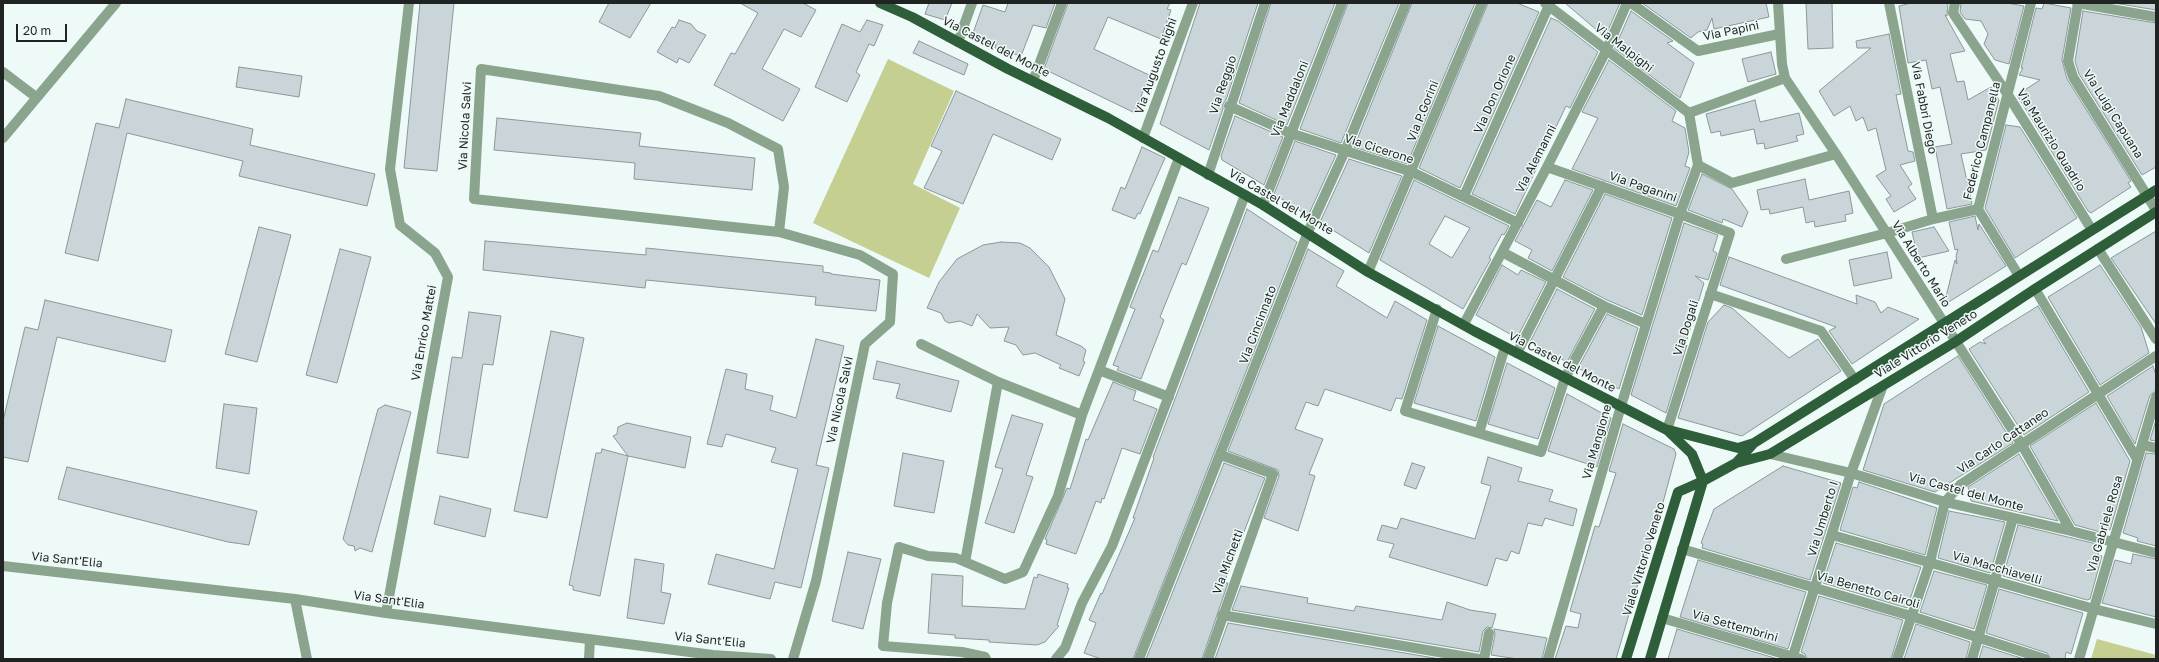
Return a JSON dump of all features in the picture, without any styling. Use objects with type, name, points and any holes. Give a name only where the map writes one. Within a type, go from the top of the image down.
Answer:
[{"type":"main road","name":"Via Castel del Monte","points":[[880,3],[894,6],[958,42],[1108,118],[1263,205],[1308,232],[1368,272],[1505,347],[1667,430],[1738,448],[1754,443]]},
{"type":"main road","name":"Viale Vittorio Veneto","points":[[1754,443],[2152,193]]},
{"type":"main road","name":"Viale Vittorio Veneto","points":[[1626,659],[1678,492],[1703,481],[1736,463],[1770,454],[1882,388],[2156,211]]},
{"type":"main road","name":"Via Castel del Monte","points":[[1667,430],[1692,454],[1703,481]]},
{"type":"main road","points":[[1736,463],[1754,443]]},
{"type":"main road","points":[[1650,659],[1703,481]]},
{"type":"street","points":[[3,138],[116,3]]},
{"type":"street","name":"Via Enrico Mattei","points":[[386,613],[448,277],[435,253],[400,224],[390,169],[409,3]]},
{"type":"street","points":[[958,42],[972,3]]},
{"type":"street","points":[[1033,81],[1062,3]]},
{"type":"street","name":"Via Augusto Righi","points":[[1143,138],[1193,3]]},
{"type":"street","name":"Via Reggio","points":[[1208,175],[1229,106],[1265,3]]},
{"type":"street","name":"Via Maddaloni","points":[[1263,205],[1290,132],[1342,3]]},
{"type":"street","name":"Via Cincinnato","points":[[1139,659],[1308,232],[1345,152],[1406,3]]},
{"type":"street","name":"Via P.Gorini","points":[[1368,272],[1412,172],[1482,3]]},
{"type":"street","name":"Via Alemanni","points":[[1464,324],[1518,223],[1606,51],[1627,3]]},
{"type":"street","name":"Via Papini","points":[[1631,3],[1698,51],[1779,34]]},
{"type":"street","name":"Via Alberto Mario","points":[[1778,3],[1779,34],[1785,78],[1836,154],[2022,445],[2071,531]]},
{"type":"street","name":"Via Fabbri Diego","points":[[1889,3],[1933,219]]},
{"type":"street","name":"Via Maurizio Quadrio","points":[[1955,3],[1953,13],[2008,95],[2092,230]]},
{"type":"street","name":"Federico Campanella","points":[[2019,276],[1978,209],[2031,3]]},
{"type":"street","points":[[2078,3],[2156,17]]},
{"type":"street","name":"Via Luigi Capuana","points":[[2078,3],[2068,61],[2074,77],[2152,193],[2156,211]]},
{"type":"street","name":"Via Malpighi","points":[[1548,4],[1606,51],[1689,113]]},
{"type":"street","name":"Via Don Orione","points":[[1464,196],[1548,4]]},
{"type":"street","name":"Via Nicola Salvi","points":[[779,232],[784,187],[778,149],[728,123],[659,96],[481,68],[474,199],[779,232],[860,255],[893,274],[890,322],[865,344],[816,581],[793,659]]},
{"type":"street","points":[[3,72],[36,97]]},
{"type":"street","points":[[1785,78],[1689,113],[1698,165],[1732,183],[1836,154]]},
{"type":"street","name":"Via Cicerone","points":[[1229,106],[1290,132],[1345,152],[1412,172],[1518,223]]},
{"type":"street","points":[[986,659],[985,657],[962,652],[883,646],[887,603],[899,547],[928,556],[956,558],[1005,579],[1023,572],[1058,496],[1082,415],[1179,158]]},
{"type":"street","name":"Via Mangione","points":[[1548,659],[1621,406],[1680,214],[1698,165]]},
{"type":"street","name":"Via Paganini","points":[[1547,167],[1730,233]]},
{"type":"street","points":[[1517,353],[1553,279],[1602,186]]},
{"type":"street","points":[[1056,659],[1065,648],[1082,603],[1112,546],[1245,195]]},
{"type":"street","points":[[1786,259],[1887,233],[1933,219],[1978,209]]},
{"type":"street","name":"Via Dogali","points":[[1667,430],[1730,233]]},
{"type":"street","points":[[2098,249],[2156,339]]},
{"type":"street","points":[[1502,252],[1604,306],[1646,324]]},
{"type":"street","points":[[2035,289],[2138,459]]},
{"type":"street","points":[[1710,294],[1822,331],[1855,380]]},
{"type":"street","points":[[1437,309],[1405,411],[1541,452],[1565,378],[1604,306]]},
{"type":"street","points":[[921,344],[998,382],[1082,415]]},
{"type":"street","points":[[1479,433],[1505,347]]},
{"type":"street","name":"Via Carlo Cattaneo","points":[[1897,659],[1930,562],[1945,502],[1960,485],[2022,445],[2097,393],[2156,356]]},
{"type":"street","points":[[1099,370],[1169,397]]},
{"type":"street","points":[[965,562],[998,382]]},
{"type":"street","name":"Via Umberto I","points":[[1795,658],[1851,473],[1882,388]]},
{"type":"street","name":"Via Gabriele Rosa","points":[[2079,659],[2112,543],[2156,399]]},
{"type":"street","points":[[2142,445],[2156,448]]},
{"type":"street","name":"Via Castel del Monte","points":[[1770,454],[1851,473],[1945,502],[2071,531],[2156,554]]},
{"type":"street","name":"Via Michetti","points":[[1208,659],[1222,614],[1273,474],[1221,455]]},
{"type":"street","points":[[1972,659],[1996,581],[2013,518]]},
{"type":"street","name":"Via Macchiavelli","points":[[1832,535],[2094,609],[2156,624]]},
{"type":"street","name":"Via Benetto Cairoli","points":[[1682,549],[1911,616],[2046,659]]},
{"type":"street","name":"Via Sant'Elia","points":[[3,566],[295,599],[386,613],[590,639],[713,657],[771,659]]},
{"type":"street","points":[[295,599],[307,659]]},
{"type":"street","points":[[1222,614],[1479,659]]},
{"type":"street","name":"Via Settembrini","points":[[1662,618],[1795,658]]},
{"type":"street","points":[[1484,659],[1489,633]]},
{"type":"street","points":[[589,659],[590,639]]},
{"type":"green space","points":[[888,59],[954,91],[913,184],[960,208],[929,278],[813,223]]},
{"type":"green space","points":[[2097,639],[2156,655],[2156,659],[2091,659]]},
{"type":"building","points":[[420,3],[454,3],[437,171],[404,168]]},
{"type":"building","points":[[609,3],[651,3],[630,38],[599,22]]},
{"type":"building","points":[[740,3],[803,3],[816,10],[801,37],[784,29],[762,69],[800,89],[783,121],[714,85],[731,53],[735,54],[758,13]]},
{"type":"building","points":[[929,3],[952,3],[945,20],[925,14]]},
{"type":"building","points":[[1008,3],[1055,3],[1046,28],[1033,25],[1021,56],[995,48],[996,44],[972,36],[983,5],[1005,12]]},
{"type":"building","points":[[1068,3],[1170,3],[1167,9],[1171,10],[1161,39],[1108,17],[1094,49],[1149,75],[1135,113],[1044,69]]},
{"type":"building","points":[[1200,3],[1258,3],[1226,100],[1223,104],[1223,109],[1209,150],[1160,124]]},
{"type":"building","points":[[1271,3],[1335,3],[1287,125],[1239,103]]},
{"type":"building","points":[[1348,3],[1399,3],[1341,143],[1300,129]]},
{"type":"building","points":[[1412,3],[1475,3],[1407,164],[1354,147]]},
{"type":"building","points":[[1488,3],[1517,3],[1539,12],[1460,188],[1419,168]]},
{"type":"building","points":[[1565,3],[1620,3],[1605,37]]},
{"type":"building","points":[[1642,3],[1766,3],[1769,17],[1714,29],[1712,18],[1707,30],[1698,32],[1691,38]]},
{"type":"building","points":[[1806,3],[1832,3],[1833,48],[1808,49]]},
{"type":"building","points":[[1911,3],[1948,3],[1947,16],[1945,15],[1965,51],[1950,54],[1957,82],[1964,81],[1968,100],[1991,87],[1999,100],[1986,150],[1961,154],[1972,204],[1947,209],[1935,147],[1952,144],[1940,87],[1932,89],[1926,60],[1908,63],[1899,6]]},
{"type":"building","points":[[1961,3],[2007,3],[2024,6],[2009,64],[1995,60],[1984,44],[1988,34],[1981,21],[1965,19],[1960,12]]},
{"type":"building","points":[[2044,3],[2071,8],[2062,60],[2067,79],[2131,181],[2128,183],[2131,187],[2091,213],[2088,211],[2017,95],[2040,80],[2019,75],[2023,68],[2021,68],[2036,8],[2042,9]]},
{"type":"building","points":[[2114,3],[2156,3],[2156,10]]},
{"type":"building","points":[[1631,11],[1673,41],[1667,43],[1694,63],[1680,98],[1614,48],[1617,47],[1616,45]]},
{"type":"building","points":[[2083,11],[2156,23],[2156,167],[2142,175],[2079,74],[2075,61]]},
{"type":"building","points":[[1551,18],[1558,21],[1598,52],[1570,108],[1566,106],[1515,214],[1472,194]]},
{"type":"building","points":[[679,20],[691,24],[697,31],[706,35],[689,63],[679,58],[677,63],[657,52],[672,27],[675,28]]},
{"type":"building","points":[[867,20],[883,25],[874,46],[869,44],[856,72],[860,75],[847,102],[815,87],[842,24],[860,32]]},
{"type":"building","points":[[1889,34],[1901,94],[1896,95],[1908,151],[1913,152],[1915,161],[1900,165],[1912,184],[1908,187],[1916,199],[1894,212],[1886,199],[1891,196],[1876,176],[1886,170],[1876,128],[1868,131],[1863,117],[1856,121],[1850,106],[1834,116],[1819,91],[1871,48],[1857,48],[1856,41]]},
{"type":"building","points":[[919,41],[968,64],[964,75],[913,53]]},
{"type":"building","points":[[1771,52],[1776,74],[1748,82],[1742,59]]},
{"type":"building","points":[[1609,60],[1676,111],[1672,121],[1685,128],[1689,152],[1685,166],[1690,168],[1676,206],[1572,169],[1598,118],[1582,112]]},
{"type":"building","points":[[239,67],[302,76],[299,97],[236,87]]},
{"type":"building","points":[[956,91],[1061,139],[1052,160],[993,134],[963,204],[924,188],[942,151],[931,146]]},
{"type":"building","points":[[126,99],[253,129],[250,145],[375,174],[367,206],[239,176],[243,161],[127,133],[98,261],[65,253],[96,123],[119,128]]},
{"type":"building","points":[[1755,100],[1760,122],[1799,113],[1804,134],[1796,136],[1798,141],[1765,149],[1764,143],[1757,144],[1754,129],[1721,136],[1720,131],[1711,133],[1706,114]]},
{"type":"building","points":[[1235,116],[1283,137],[1264,185],[1222,160],[1221,156]]},
{"type":"building","points":[[497,118],[641,133],[639,146],[755,158],[752,190],[634,179],[635,163],[494,150]]},
{"type":"building","points":[[2006,125],[2020,127],[2077,218],[2015,258],[1985,208]]},
{"type":"building","points":[[1295,141],[1336,155],[1308,216],[1274,194]]},
{"type":"building","points":[[1142,147],[1165,158],[1140,214],[1138,213],[1135,219],[1112,210],[1121,187],[1125,189]]},
{"type":"building","points":[[1349,159],[1402,176],[1369,253],[1320,222]]},
{"type":"building","points":[[1702,174],[1732,189],[1748,212],[1742,227],[1723,219],[1722,223],[1688,210]]},
{"type":"building","points":[[1805,179],[1809,200],[1849,191],[1853,213],[1845,215],[1846,221],[1815,227],[1814,221],[1806,223],[1803,207],[1770,214],[1769,209],[1761,210],[1757,190]]},
{"type":"building","points":[[1414,180],[1509,226],[1504,235],[1502,234],[1489,258],[1491,259],[1463,309],[1380,260]],"holes":[[[1445,216],[1470,228],[1452,258],[1429,244]]]},
{"type":"building","points":[[1565,180],[1593,190],[1552,271],[1528,258],[1532,250],[1515,241],[1537,200],[1551,207]]},
{"type":"building","points":[[1605,194],[1672,218],[1642,315],[1607,300],[1563,277]]},
{"type":"building","points":[[1179,197],[1209,208],[1186,265],[1182,263],[1160,317],[1164,320],[1141,379],[1117,370],[1119,367],[1113,365],[1135,309],[1130,307],[1153,250],[1158,252]]},
{"type":"building","points":[[1247,209],[1297,242],[1133,659],[1101,659],[1084,653],[1096,623],[1089,620],[1135,518],[1133,518],[1154,458],[1153,457]]},
{"type":"building","points":[[1975,216],[1978,230],[1979,224],[2006,266],[1944,305],[1955,260],[1957,264],[1956,256],[1958,249],[1955,250],[1949,222]]},
{"type":"building","points":[[1684,223],[1718,235],[1713,251],[1717,253],[1708,280],[1695,276],[1704,283],[1666,413],[1631,395]]},
{"type":"building","points":[[259,227],[291,235],[257,362],[225,354]]},
{"type":"building","points":[[1934,227],[1949,251],[1918,258],[1912,232]]},
{"type":"building","points":[[2156,231],[2156,324],[2111,258]]},
{"type":"building","points":[[485,241],[646,255],[646,248],[823,266],[823,272],[831,274],[880,280],[876,311],[815,305],[816,297],[646,280],[645,288],[483,270]]},
{"type":"building","points":[[1001,242],[1020,243],[1030,248],[1049,267],[1065,299],[1056,335],[1081,346],[1086,350],[1083,361],[1085,362],[1079,376],[1059,368],[1061,365],[1035,353],[1023,355],[1016,345],[1004,341],[1009,327],[990,328],[977,314],[972,326],[960,321],[949,323],[945,321],[941,313],[927,308],[939,282],[957,259],[983,245]]},
{"type":"building","points":[[340,249],[371,257],[337,383],[306,375]]},
{"type":"building","points":[[1308,249],[1344,271],[1336,286],[1387,318],[1395,301],[1427,320],[1402,399],[1396,398],[1391,411],[1325,389],[1318,406],[1306,402],[1295,429],[1323,439],[1309,474],[1315,476],[1298,531],[1264,518],[1279,476],[1278,470],[1228,451]]},
{"type":"building","points":[[1887,252],[1892,278],[1854,286],[1849,260]]},
{"type":"building","points":[[1729,257],[1857,304],[1856,295],[1875,302],[1881,313],[1888,307],[1919,319],[1852,364],[1829,331],[1836,327],[1720,285]]},
{"type":"building","points":[[1502,265],[1518,275],[1521,270],[1546,282],[1517,338],[1476,315]]},
{"type":"building","points":[[2100,265],[2141,327],[2149,353],[2100,385],[2048,297]]},
{"type":"building","points":[[1557,289],[1595,309],[1567,362],[1530,342]]},
{"type":"building","points":[[45,300],[172,330],[165,362],[57,337],[28,462],[3,457],[3,421],[25,327],[38,330]]},
{"type":"building","points":[[1724,305],[1732,308],[1789,358],[1818,339],[1841,371],[1742,436],[1678,418],[1708,322]]},
{"type":"building","points":[[2038,306],[2089,392],[2024,435],[1969,349],[1980,342],[1986,344],[1983,340]]},
{"type":"building","points":[[469,312],[501,316],[493,365],[483,364],[468,458],[437,453],[452,357],[462,358]]},
{"type":"building","points":[[1607,314],[1638,328],[1619,389],[1578,368]]},
{"type":"building","points":[[1438,326],[1495,357],[1476,421],[1414,403]]},
{"type":"building","points":[[551,331],[584,338],[547,518],[514,511]]},
{"type":"building","points":[[816,339],[844,346],[816,465],[829,468],[801,588],[775,582],[770,599],[708,584],[716,554],[774,569],[798,469],[771,462],[776,448],[726,434],[722,447],[707,444],[726,369],[747,374],[745,389],[773,396],[770,410],[796,418]]},
{"type":"building","points":[[1958,356],[2013,443],[1935,492],[1863,470],[1884,404]]},
{"type":"building","points":[[877,361],[959,381],[951,412],[896,398],[900,384],[873,379]]},
{"type":"building","points":[[1507,363],[1555,388],[1538,439],[1488,424]]},
{"type":"building","points":[[2153,366],[2156,375],[2156,391],[2150,395],[2135,444],[2107,396]]},
{"type":"building","points":[[1113,382],[1136,391],[1133,400],[1157,409],[1140,454],[1122,448],[1104,499],[1102,498],[1101,503],[1096,501],[1076,554],[1046,544],[1047,540],[1045,539],[1067,488],[1070,489],[1086,439],[1088,440]]},
{"type":"building","points":[[1567,394],[1611,418],[1597,467],[1548,451]]},
{"type":"building","points":[[2096,403],[2130,461],[2110,530],[2105,529],[2104,533],[2075,525],[2030,446]]},
{"type":"building","points":[[224,404],[257,408],[249,474],[216,468]]},
{"type":"building","points":[[385,405],[411,412],[372,552],[360,548],[355,551],[354,546],[348,545],[343,539],[378,409]]},
{"type":"building","points":[[1012,415],[1043,424],[1026,475],[1033,477],[1014,533],[985,523],[1003,469],[995,467]]},
{"type":"building","points":[[2156,420],[2156,441],[2150,440]]},
{"type":"building","points":[[627,423],[691,437],[685,468],[628,456],[613,436],[617,434],[618,427]]},
{"type":"building","points":[[1623,424],[1674,449],[1676,454],[1657,525],[1655,525],[1616,659],[1555,659],[1566,626],[1578,628],[1581,614],[1570,611],[1595,526],[1599,527],[1616,473],[1609,471]]},
{"type":"building","points":[[602,449],[628,456],[600,596],[573,590],[573,586],[569,585],[596,453],[601,453]]},
{"type":"building","points":[[903,453],[944,461],[934,513],[894,506]]},
{"type":"building","points":[[2146,453],[2156,454],[2156,546],[2137,541],[2138,538],[2123,533]]},
{"type":"building","points":[[2019,454],[2058,521],[1971,501],[1968,487]]},
{"type":"building","points":[[1488,457],[1522,468],[1518,481],[1553,490],[1549,501],[1577,509],[1573,526],[1545,518],[1542,526],[1528,523],[1519,554],[1511,551],[1507,561],[1496,558],[1487,586],[1389,557],[1394,544],[1377,540],[1382,525],[1397,529],[1401,518],[1475,539],[1491,486],[1481,483]]},
{"type":"building","points":[[1224,463],[1265,478],[1224,583],[1228,583],[1202,659],[1146,659]]},
{"type":"building","points":[[1412,463],[1425,467],[1416,489],[1404,485]]},
{"type":"building","points":[[1783,466],[1841,483],[1810,580],[1702,548],[1703,544],[1701,543],[1714,509]]},
{"type":"building","points":[[67,467],[257,511],[249,545],[228,542],[58,499]]},
{"type":"building","points":[[1859,482],[1937,508],[1925,555],[1840,530],[1853,487],[1857,488]]},
{"type":"building","points":[[440,496],[491,509],[485,537],[434,524]]},
{"type":"building","points":[[1949,511],[2005,522],[1990,573],[1938,558]]},
{"type":"building","points":[[2018,525],[2101,545],[2098,555],[2102,556],[2090,599],[2087,600],[2003,576]]},
{"type":"building","points":[[1836,543],[1921,567],[1907,608],[1823,583]]},
{"type":"building","points":[[848,552],[881,559],[863,629],[832,621]]},
{"type":"building","points":[[2133,554],[2156,559],[2156,617],[2102,603],[2115,560],[2131,564]]},
{"type":"building","points":[[635,559],[664,564],[661,592],[671,594],[664,624],[627,618]]},
{"type":"building","points":[[1698,560],[1806,592],[1788,649],[1680,617]]},
{"type":"building","points":[[1934,571],[1987,585],[1974,629],[1920,612]]},
{"type":"building","points":[[932,574],[963,576],[962,606],[1025,609],[1034,577],[1037,578],[1038,574],[1068,584],[1067,588],[1069,588],[1057,625],[1059,626],[1045,642],[1037,645],[989,642],[989,640],[955,638],[955,635],[928,633]]},
{"type":"building","points":[[1241,586],[1308,598],[1307,603],[1354,611],[1356,606],[1442,620],[1447,602],[1470,610],[1496,614],[1492,628],[1487,627],[1483,631],[1479,652],[1232,610]]},
{"type":"building","points":[[1999,589],[2083,613],[2071,654],[2066,652],[2065,659],[2051,659],[2047,653],[1986,633]]},
{"type":"building","points":[[1819,596],[1903,620],[1891,659],[1807,659],[1805,654],[1801,652]]},
{"type":"building","points":[[1228,623],[1440,659],[1215,659]]},
{"type":"building","points":[[1916,624],[1970,642],[1966,659],[1904,659]]},
{"type":"building","points":[[1494,629],[1547,638],[1542,659],[1518,659],[1491,655],[1495,634]]},
{"type":"building","points":[[1677,629],[1778,659],[1668,659]]},
{"type":"building","points":[[1983,646],[2024,659],[1979,659]]}]
